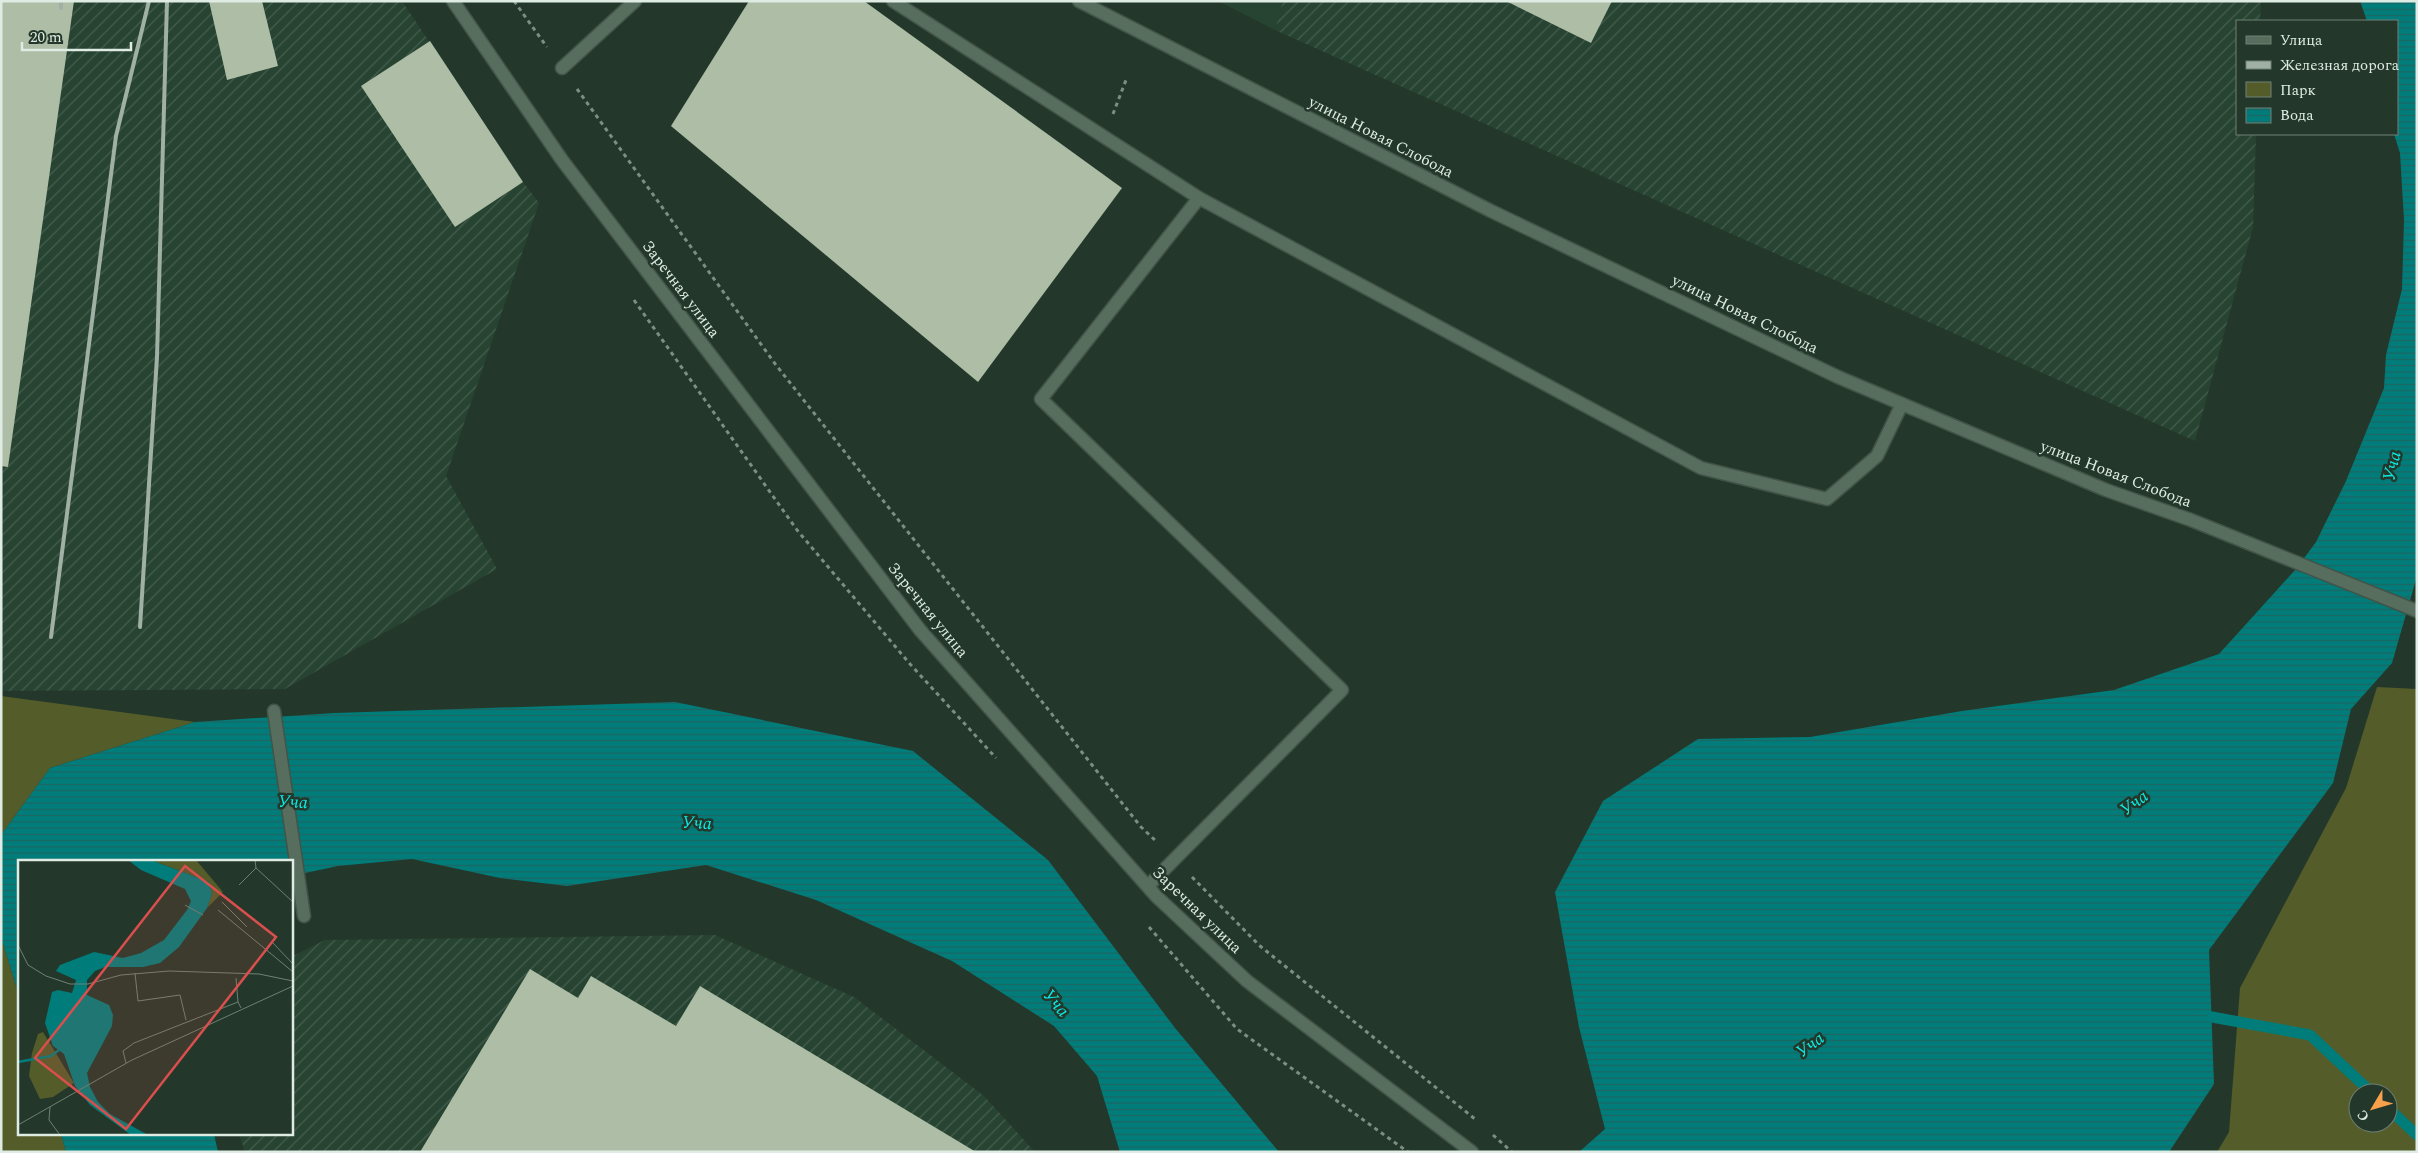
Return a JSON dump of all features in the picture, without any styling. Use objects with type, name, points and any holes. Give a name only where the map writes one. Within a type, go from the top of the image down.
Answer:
[{"type":"main road","name":"Заречная улица","points":[[453,1],[562,160],[920,630],[1148,886],[1246,981],[1472,1152]]},
{"type":"main road","points":[[562,68],[635,1]]},
{"type":"main road","points":[[893,1],[1199,198],[1701,468],[1826,499],[1877,456],[1902,404]]},
{"type":"main road","name":"улица Новая Слобода","points":[[1079,1],[1491,211],[1838,377],[2106,490],[2191,520],[2417,611]]},
{"type":"main road","points":[[1148,886],[1342,690],[1041,399],[1199,198]]},
{"type":"main road","points":[[274,710],[304,916]]},
{"type":"path","points":[[514,1],[776,365],[1141,827],[1260,946],[1482,1124]]},
{"type":"path","points":[[1105,136],[1126,80]]},
{"type":"path","points":[[1488,1130],[1512,1152]]},
{"type":"shaded area","points":[[1,1],[402,1],[539,203],[446,476],[497,569],[285,689],[1,691]]},
{"type":"shaded area","points":[[1218,1],[1283,1],[1275,30]]},
{"type":"shaded area","points":[[1283,1],[2261,1],[2260,20],[2236,20],[2236,135],[2256,135],[2253,227],[2195,441],[1275,30]]},
{"type":"shaded area","points":[[715,935],[854,997],[984,1096],[1035,1152],[245,1152],[240,1136],[292,1136],[292,956],[325,940]]},
{"type":"green space","points":[[2377,687],[2417,689],[2417,1152],[2217,1152],[2229,1132],[2240,988],[2346,788]]},
{"type":"green space","points":[[1,696],[195,722],[50,768],[1,835]]},
{"type":"green space","points":[[1,937],[18,992],[18,1136],[62,1136],[66,1152],[1,1152]]},
{"type":"water","name":"Уча","points":[[2360,1],[2417,1],[2417,576],[2392,663],[2351,709],[2333,783],[2209,950],[2214,1084],[2169,1152],[1579,1152],[1605,1129],[1579,1027],[1555,892],[1603,801],[1698,739],[1810,737],[1962,711],[2114,690],[2219,654],[2296,569],[2316,542],[2346,481],[2384,388],[2386,355],[2402,289],[2404,220],[2400,153],[2394,135],[2398,135],[2398,20],[2367,20]]},
{"type":"water","name":"Уча","points":[[675,702],[913,751],[1048,860],[1175,1028],[1279,1152],[1120,1152],[1097,1076],[1054,1026],[952,961],[816,900],[706,865],[567,886],[500,878],[412,859],[338,866],[292,876],[292,860],[18,860],[18,992],[1,937],[1,835],[50,768],[195,722],[335,713]]},
{"type":"water","points":[[62,1136],[214,1136],[218,1152],[66,1152]]},
{"type":"building","points":[[1,1],[74,1],[8,467],[1,466]]},
{"type":"building","points":[[209,1],[262,1],[278,66],[227,80]]},
{"type":"building","points":[[749,1],[864,1],[1122,188],[978,382],[671,126]]},
{"type":"building","points":[[1506,1],[1612,1],[1591,43]]},
{"type":"building","points":[[430,41],[523,182],[455,227],[361,86]]},
{"type":"building","points":[[530,969],[578,998],[591,976],[676,1026],[700,986],[976,1152],[420,1152]]},
{"type":"waterway","points":[[2212,1017],[2310,1035],[2361,1083]]},
{"type":"waterway","points":[[2398,1117],[2417,1135]]},
{"type":"railway","points":[[61,1],[61,8]]},
{"type":"railway","points":[[51,637],[116,136],[149,1]]},
{"type":"railway","points":[[140,627],[157,357],[167,1]]}]
